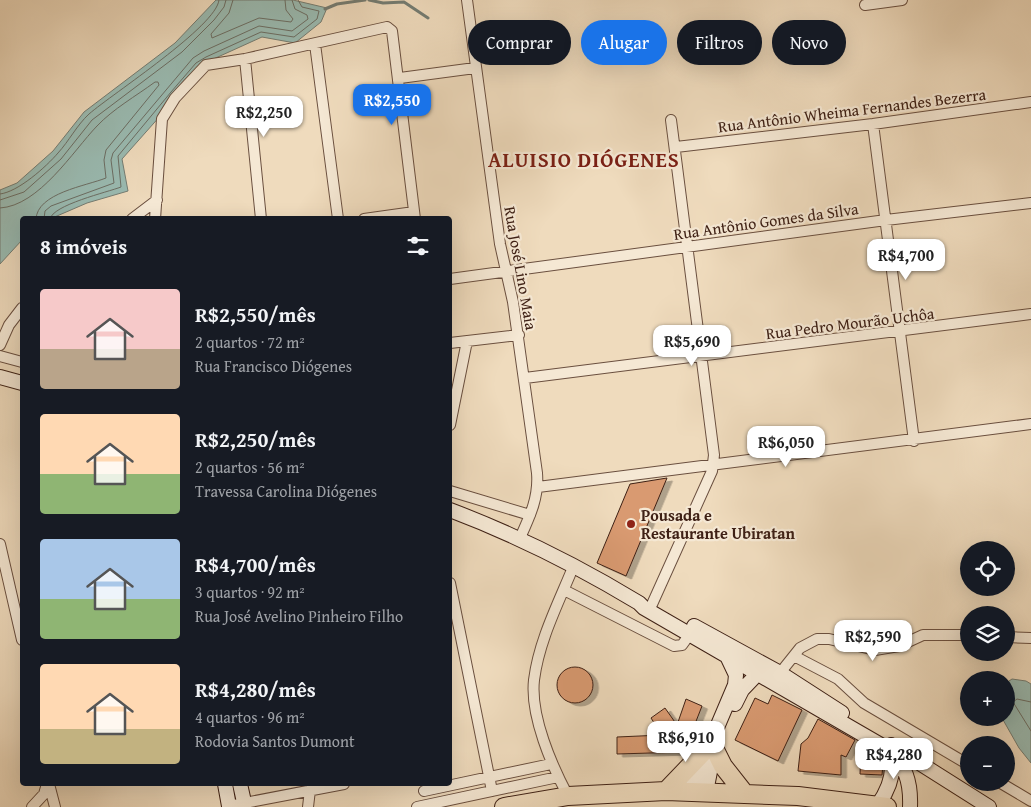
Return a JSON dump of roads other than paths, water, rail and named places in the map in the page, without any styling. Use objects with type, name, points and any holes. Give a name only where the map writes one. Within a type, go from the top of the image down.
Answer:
[{"type":"highway","points":[[666,791],[712,748],[723,766],[745,794]]},
{"type":"highway","points":[[504,807],[666,791],[798,796],[882,806]]},
{"type":"main road","points":[[0,377],[20,382]]},
{"type":"main road","points":[[452,511],[520,538],[574,565],[762,670],[886,748],[896,757],[908,777],[910,807]]},
{"type":"main road","points":[[647,606],[727,656],[762,670],[780,673],[989,807]]},
{"type":"main road","points":[[698,792],[736,679],[727,656]]},
{"type":"main road","points":[[712,748],[742,690],[762,670]]},
{"type":"main road","points":[[882,806],[892,770],[892,761],[886,748]]},
{"type":"main road","points":[[226,786],[229,806]]},
{"type":"main road","points":[[240,786],[244,802]]},
{"type":"street","name":"Rua José Lino Maia","points":[[467,0],[500,244],[519,335],[538,487],[530,515],[520,538]]},
{"type":"street","points":[[865,5],[902,0]]},
{"type":"street","points":[[155,216],[162,119],[175,98],[206,65],[245,59],[387,27],[392,31],[400,78],[415,216]]},
{"type":"street","points":[[315,44],[338,216]]},
{"type":"street","points":[[245,59],[261,216]]},
{"type":"street","points":[[400,78],[475,68]]},
{"type":"street","name":"Rua Antônio Wheima Fernandes Bezerra","points":[[676,147],[873,124],[1031,102]]},
{"type":"street","points":[[647,606],[713,464],[714,446],[671,120]]},
{"type":"street","points":[[873,124],[914,441]]},
{"type":"street","points":[[136,216],[157,200]]},
{"type":"street","name":"Rua Antônio Gomes da Silva","points":[[452,279],[886,220],[1031,203]]},
{"type":"street","points":[[0,345],[9,325],[20,311]]},
{"type":"street","name":"Rua Pedro Mourão Uchôa","points":[[525,378],[1031,314]]},
{"type":"street","points":[[452,344],[519,335]]},
{"type":"street","points":[[452,416],[467,341]]},
{"type":"street","points":[[0,356],[20,361]]},
{"type":"street","points":[[538,487],[713,464],[914,441],[1031,424]]},
{"type":"street","points":[[452,492],[530,515]]},
{"type":"street","points":[[0,544],[20,622]]},
{"type":"street","points":[[574,565],[543,640],[534,683],[538,719],[552,764],[558,777],[579,800]]},
{"type":"street","points":[[564,590],[674,646],[682,645],[690,634]]},
{"type":"street","points":[[452,593],[492,791]]},
{"type":"street","points":[[780,673],[809,641],[817,639],[829,639],[874,650],[899,646],[923,635],[960,635]]},
{"type":"street","points":[[1015,637],[1031,638]]},
{"type":"street","points":[[794,656],[838,680],[864,703],[960,760]]},
{"type":"street","points":[[452,783],[552,764]]},
{"type":"street","points":[[423,787],[424,806],[558,777]]},
{"type":"street","points":[[32,807],[44,794],[47,786]]},
{"type":"street","points":[[49,786],[55,807]]},
{"type":"street","points":[[229,806],[333,786]]},
{"type":"street","points":[[308,807],[310,790]]},
{"type":"street","points":[[1014,791],[1031,801]]},
{"type":"water","points":[[216,0],[293,0],[327,8],[321,22],[295,43],[262,37],[209,61],[122,159],[128,191],[87,203],[57,216],[20,216],[20,242],[0,264],[0,190],[17,183],[53,151],[84,112],[175,43]]},
{"type":"water","points":[[1015,679],[1026,681],[1031,684],[1031,763],[1019,748],[1015,741],[1015,736],[1012,736],[1007,726],[1015,726]]},
{"type":"waterway","points":[[325,9],[337,4],[365,0]]},
{"type":"waterway","points":[[369,0],[383,3],[404,2],[428,18]]},
{"type":"place","name":"Pousada e Restaurante Ubiratan","points":[[631,524]]},
{"type":"district","name":"ALUISIO DIÓGENES","points":[[584,159]]}]
